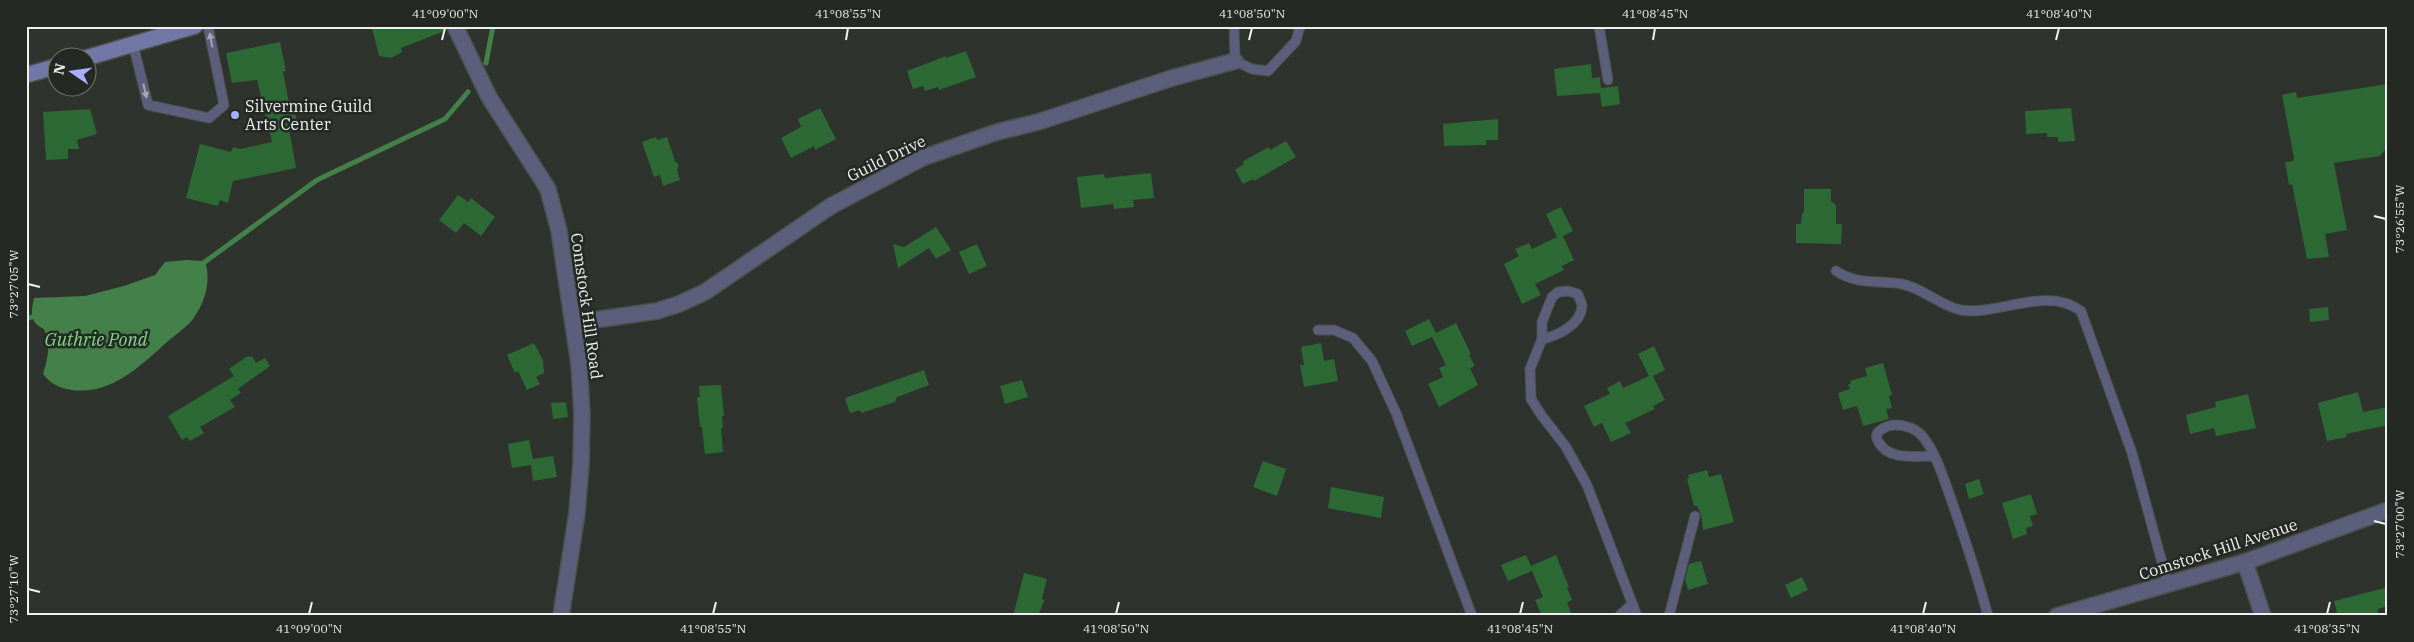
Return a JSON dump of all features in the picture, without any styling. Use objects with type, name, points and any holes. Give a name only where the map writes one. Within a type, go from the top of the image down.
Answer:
[{"type":"street","points":[[98,54],[194,26]]},
{"type":"street","name":"Comstock Hill Road","points":[[455,26],[489,97],[550,194],[559,231],[573,323],[580,392],[581,464],[577,513],[561,616]]},
{"type":"street","name":"Guild Drive","points":[[573,323],[657,311],[679,304],[705,292],[831,206],[922,158],[997,132],[1038,122],[1163,81],[1235,61]]},
{"type":"street","points":[[26,75],[48,69]]},
{"type":"street","name":"Comstock Hill Avenue","points":[[2057,616],[2245,562],[2388,510]]},
{"type":"street","points":[[2245,562],[2263,616]]},
{"type":"lane","points":[[133,44],[148,105],[209,118],[224,105],[208,26]]},
{"type":"lane","points":[[1234,26],[1235,61],[1252,69],[1268,71],[1296,41],[1300,26]]},
{"type":"lane","points":[[1599,26],[1608,80]]},
{"type":"lane","points":[[1836,271],[1846,278],[1858,282],[1902,284],[1961,310],[2047,301],[2074,306],[2081,311],[2132,453],[2168,584]]},
{"type":"lane","points":[[1542,339],[1558,335],[1577,320],[1582,306],[1578,294],[1568,291],[1558,292],[1552,297],[1542,322],[1542,339],[1530,369],[1531,399],[1566,447],[1587,485],[1637,616]]},
{"type":"lane","points":[[1318,330],[1343,332],[1353,338],[1372,361],[1396,413],[1472,616]]},
{"type":"lane","points":[[1933,456],[1896,455],[1886,452],[1876,439],[1877,434],[1881,429],[1891,426],[1910,426],[1923,436],[1933,456],[1940,470],[1972,556],[1988,616]]},
{"type":"lane","points":[[1669,616],[1695,516]]},
{"type":"lane","points":[[1619,616],[1632,604]]},
{"type":"water","name":"Guthrie Pond","points":[[205,261],[208,275],[202,303],[189,323],[136,369],[113,383],[100,388],[86,390],[72,390],[59,387],[43,374],[48,341],[44,329],[33,320],[32,308],[34,298],[85,296],[124,286],[155,275],[165,262]]},
{"type":"building","points":[[380,26],[446,26],[447,30],[401,48],[402,52],[391,58],[379,56],[372,28]]},
{"type":"building","points":[[280,42],[286,71],[283,72],[290,108],[294,107],[298,127],[289,129],[296,168],[233,181],[228,203],[220,200],[218,206],[186,198],[200,144],[231,152],[233,147],[240,149],[272,142],[257,80],[232,83],[226,53]]},
{"type":"building","points":[[966,51],[976,77],[939,90],[938,87],[925,91],[923,86],[913,89],[907,71],[946,56],[946,58]]},
{"type":"building","points":[[1591,64],[1592,78],[1600,77],[1601,88],[1618,86],[1620,104],[1602,107],[1600,93],[1557,96],[1554,69]]},
{"type":"building","points":[[2388,84],[2388,146],[2380,156],[2334,163],[2347,230],[2325,234],[2329,257],[2307,259],[2292,184],[2289,185],[2285,162],[2293,161],[2294,158],[2282,95],[2296,92],[2297,98]]},
{"type":"building","points":[[820,108],[836,139],[815,150],[814,146],[791,158],[781,138],[801,127],[798,119]]},
{"type":"building","points":[[2071,108],[2075,141],[2058,142],[2058,137],[2047,137],[2047,133],[2026,134],[2025,111]]},
{"type":"building","points":[[90,109],[97,134],[77,140],[79,149],[68,149],[68,159],[46,160],[43,112]]},
{"type":"building","points":[[1498,119],[1498,140],[1486,140],[1486,145],[1444,146],[1443,124]]},
{"type":"building","points":[[656,137],[657,140],[667,137],[675,161],[679,165],[677,170],[680,180],[663,186],[660,175],[654,177],[642,142]]},
{"type":"building","points":[[1286,141],[1296,157],[1254,181],[1253,179],[1243,184],[1235,170],[1244,164],[1243,161],[1269,147],[1270,150]]},
{"type":"building","points":[[1151,173],[1154,198],[1133,200],[1134,207],[1114,209],[1113,204],[1081,208],[1077,177],[1104,174],[1105,178]]},
{"type":"building","points":[[1804,189],[1831,189],[1831,201],[1836,205],[1836,224],[1842,224],[1841,244],[1796,243],[1796,224],[1801,224],[1804,211]]},
{"type":"building","points":[[458,195],[468,202],[471,198],[495,217],[481,236],[464,223],[456,233],[439,220]]},
{"type":"building","points":[[1561,207],[1573,231],[1563,236],[1574,260],[1562,266],[1564,270],[1535,284],[1541,295],[1522,304],[1504,264],[1519,256],[1515,249],[1529,243],[1532,249],[1557,237],[1546,214]]},
{"type":"building","points":[[936,227],[951,250],[936,259],[929,248],[898,268],[893,244],[904,247]]},
{"type":"building","points":[[977,244],[987,266],[969,274],[959,252]]},
{"type":"building","points":[[2328,307],[2329,320],[2310,322],[2309,309]]},
{"type":"building","points":[[1429,319],[1436,333],[1456,323],[1471,354],[1469,355],[1475,366],[1470,368],[1478,385],[1439,407],[1428,384],[1443,377],[1439,368],[1446,365],[1432,337],[1412,346],[1405,331]]},
{"type":"building","points":[[534,343],[543,360],[544,373],[536,377],[540,384],[527,390],[518,371],[515,373],[507,355]]},
{"type":"building","points":[[1321,343],[1324,361],[1334,359],[1338,381],[1304,387],[1300,365],[1304,365],[1301,347]]},
{"type":"building","points":[[1654,346],[1665,370],[1653,376],[1665,400],[1653,406],[1655,409],[1625,423],[1631,433],[1611,442],[1602,423],[1594,427],[1584,406],[1610,394],[1607,388],[1620,381],[1623,388],[1649,376],[1638,354]]},
{"type":"building","points":[[252,356],[256,363],[265,358],[270,366],[238,389],[241,393],[230,400],[235,407],[200,427],[204,433],[190,441],[187,437],[182,440],[168,416],[234,376],[229,369],[246,357]]},
{"type":"building","points":[[1883,363],[1892,395],[1889,396],[1892,408],[1886,409],[1889,419],[1863,426],[1857,406],[1843,410],[1838,393],[1850,389],[1848,384],[1851,384],[1850,381],[1867,376],[1865,368]]},
{"type":"building","points":[[924,370],[929,385],[897,397],[895,402],[861,413],[860,410],[850,413],[845,398]]},
{"type":"building","points":[[1022,380],[1028,397],[1005,404],[1000,386]]},
{"type":"building","points":[[721,385],[724,416],[722,416],[723,428],[721,428],[723,452],[705,454],[697,397],[700,397],[699,386]]},
{"type":"building","points":[[2358,392],[2363,412],[2388,407],[2388,425],[2346,434],[2347,437],[2327,441],[2318,403]]},
{"type":"building","points":[[2248,394],[2256,428],[2216,436],[2214,428],[2190,434],[2186,415],[2216,407],[2215,402]]},
{"type":"building","points":[[566,402],[568,417],[553,419],[551,403]]},
{"type":"building","points":[[529,440],[533,459],[553,456],[557,477],[533,481],[531,465],[512,468],[508,444]]},
{"type":"building","points":[[1263,461],[1286,469],[1277,496],[1253,487]]},
{"type":"building","points":[[1707,470],[1709,477],[1721,474],[1734,522],[1703,530],[1701,514],[1697,506],[1694,506],[1687,479],[1689,478],[1688,475]]},
{"type":"building","points":[[1979,479],[1984,494],[1969,499],[1965,484]]},
{"type":"building","points":[[1331,487],[1384,497],[1381,518],[1328,508]]},
{"type":"building","points":[[2031,494],[2037,514],[2030,516],[2033,526],[2026,528],[2027,534],[2013,539],[2002,503]]},
{"type":"building","points":[[1526,555],[1531,566],[1556,555],[1569,587],[1567,588],[1572,600],[1567,602],[1572,616],[1542,616],[1535,600],[1543,597],[1532,571],[1508,581],[1501,565]]},
{"type":"building","points":[[1701,561],[1708,584],[1688,590],[1685,579],[1689,564]]},
{"type":"building","points":[[1024,573],[1047,579],[1042,598],[1044,601],[1038,616],[1013,616]]},
{"type":"building","points":[[1802,577],[1808,590],[1791,598],[1785,585]]},
{"type":"building","points":[[2388,587],[2388,606],[2378,609],[2378,616],[2338,616],[2334,601]]},
{"type":"waterway","points":[[486,63],[493,26]]},
{"type":"waterway","points":[[202,264],[317,180],[445,119],[468,92]]},
{"type":"waterway","points":[[26,319],[37,315]]},
{"type":"place","name":"Silvermine Guild Arts Center","points":[[235,115]]}]
